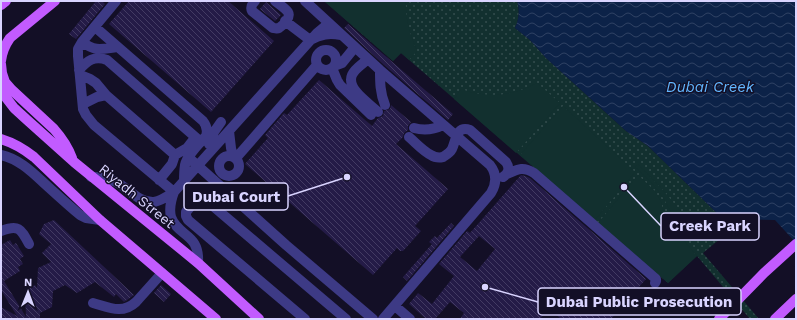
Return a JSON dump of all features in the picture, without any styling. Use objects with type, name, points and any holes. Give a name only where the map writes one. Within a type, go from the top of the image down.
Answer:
[{"type":"main road","points":[[1,5],[6,1]]},
{"type":"main road","points":[[1,61],[2,52],[10,38],[54,1]]},
{"type":"main road","points":[[1,64],[5,82],[16,95],[54,129],[68,149],[74,162]]},
{"type":"main road","name":"Riyadh Street","points":[[1,91],[14,108],[74,162],[198,263],[259,319]]},
{"type":"main road","points":[[1,139],[24,149],[100,220],[216,319]]},
{"type":"main road","points":[[719,319],[764,273],[796,244]]},
{"type":"main road","points":[[775,319],[794,302]]},
{"type":"street","points":[[116,1],[82,42],[77,53],[83,104],[86,115],[94,125],[174,192]]},
{"type":"street","points":[[255,1],[251,6],[252,10],[273,28],[279,28],[289,17],[288,12],[275,1]]},
{"type":"street","points":[[305,1],[380,70],[490,165],[495,173],[495,183],[491,193],[383,319]]},
{"type":"street","points":[[285,21],[310,40]]},
{"type":"street","points":[[92,177],[104,178],[116,182],[148,202],[162,200],[174,192],[184,182],[319,30],[329,23]]},
{"type":"street","points":[[95,27],[206,124],[206,136],[175,155],[172,164],[159,180]]},
{"type":"street","points":[[310,40],[326,33],[342,35]]},
{"type":"street","points":[[82,42],[92,49],[100,50],[117,47]]},
{"type":"street","points":[[355,47],[342,63],[333,67],[326,70],[322,70],[317,65],[316,58],[318,55],[323,51],[330,51],[335,56],[336,62],[333,67],[336,80],[340,85],[378,111]]},
{"type":"street","points":[[79,73],[92,59],[97,58],[107,60],[199,140]]},
{"type":"street","points":[[368,59],[356,70],[351,79],[354,89],[358,94],[378,111]]},
{"type":"street","points":[[229,131],[230,148],[234,158],[317,65]]},
{"type":"street","points":[[378,111],[381,93],[380,70]]},
{"type":"street","points":[[79,73],[93,81],[106,95],[175,155]]},
{"type":"street","points":[[83,104],[97,97],[106,95]]},
{"type":"street","points":[[206,157],[214,132],[220,122]]},
{"type":"street","points":[[443,125],[437,128],[428,130],[419,129],[412,132],[428,154],[440,158],[445,156],[453,148],[456,136],[463,129],[467,128],[506,162],[509,169],[507,174]]},
{"type":"street","points":[[184,182],[184,166],[199,140]]},
{"type":"street","points":[[1,155],[18,162],[31,171],[80,215],[86,218],[100,220]]},
{"type":"street","points":[[188,157],[286,245],[373,319]]},
{"type":"street","points":[[495,183],[507,174],[518,169],[525,168],[534,173],[656,279],[655,283]]},
{"type":"street","points":[[174,192],[171,204],[171,216],[177,226],[194,242],[198,252],[198,263]]},
{"type":"street","points":[[305,319],[188,220],[186,214],[187,210],[195,200],[200,199],[207,201],[346,319]]},
{"type":"street","points":[[1,231],[12,227],[20,230],[23,232],[29,244]]},
{"type":"street","points":[[93,303],[125,309],[131,306],[162,273]]},
{"type":"street","points":[[318,295],[330,282]]},
{"type":"street","points":[[394,306],[410,319]]},
{"type":"green space","points":[[324,1],[517,1],[519,15],[515,28],[530,40],[546,58],[626,131],[648,146],[723,219],[738,219],[738,224],[703,253],[759,319],[750,319],[697,256],[668,283],[401,53],[393,61]]},
{"type":"green space","points":[[324,1],[406,1],[408,26],[417,51],[409,60],[401,53],[393,61]]},
{"type":"green space","points":[[537,83],[560,103],[516,153],[454,99],[461,89],[481,94],[500,95],[519,91]]},
{"type":"green space","points":[[563,106],[635,172],[595,220],[520,155]]},
{"type":"green space","points":[[638,164],[663,190],[686,218],[679,225],[658,191],[635,167]]},
{"type":"green space","points":[[638,175],[655,191],[669,223],[697,256],[668,283],[598,223]]},
{"type":"water","name":"Dubai Creek","points":[[517,1],[796,1],[796,243],[775,220],[723,219],[648,146],[626,131],[546,58],[530,40],[515,28],[519,14]]},
{"type":"building","points":[[96,1],[102,1],[105,4],[76,39],[69,34]]},
{"type":"building","points":[[129,1],[228,1],[274,41],[211,112],[109,24]]},
{"type":"building","points":[[266,2],[281,15],[275,21],[260,9]]},
{"type":"building","points":[[348,24],[453,114],[448,120],[384,65],[344,28]]},
{"type":"building","points":[[319,80],[372,126],[378,118],[383,116],[384,111],[390,109],[391,105],[411,122],[408,126],[408,130],[396,144],[448,189],[415,226],[421,231],[403,251],[400,251],[397,248],[373,275],[245,164],[268,138],[265,135],[284,113],[287,115]]},
{"type":"building","points":[[521,175],[525,176],[530,178],[646,279],[611,319],[561,319],[549,308],[540,319],[460,319],[464,313],[450,302],[435,319],[426,319],[409,304],[418,293],[432,304],[454,276],[439,264],[467,231],[470,233]],"holes":[[[479,236],[495,249],[477,271],[460,257]]]},
{"type":"building","points":[[54,220],[134,295],[124,302],[116,294],[114,297],[95,282],[77,293],[65,285],[53,291],[52,307],[40,313],[40,319],[1,319],[1,307],[17,316],[1,290],[1,245],[10,240],[13,245],[16,243],[24,256],[20,259],[23,264],[18,267],[20,271],[4,281],[26,317],[25,291],[35,285],[37,288],[38,268],[51,262],[42,253],[51,244],[39,234],[44,224]]},
{"type":"building","points":[[451,223],[454,226],[407,281],[403,277],[432,244],[429,242],[435,236],[437,238]]},
{"type":"building","points":[[161,285],[171,294],[164,302],[154,293]]},
{"type":"place","name":"Dubai Court","points":[[347,177]]},
{"type":"place","name":"Creek Park","points":[[624,187]]},
{"type":"place","name":"Dubai Public Prosecution","points":[[485,287]]}]
